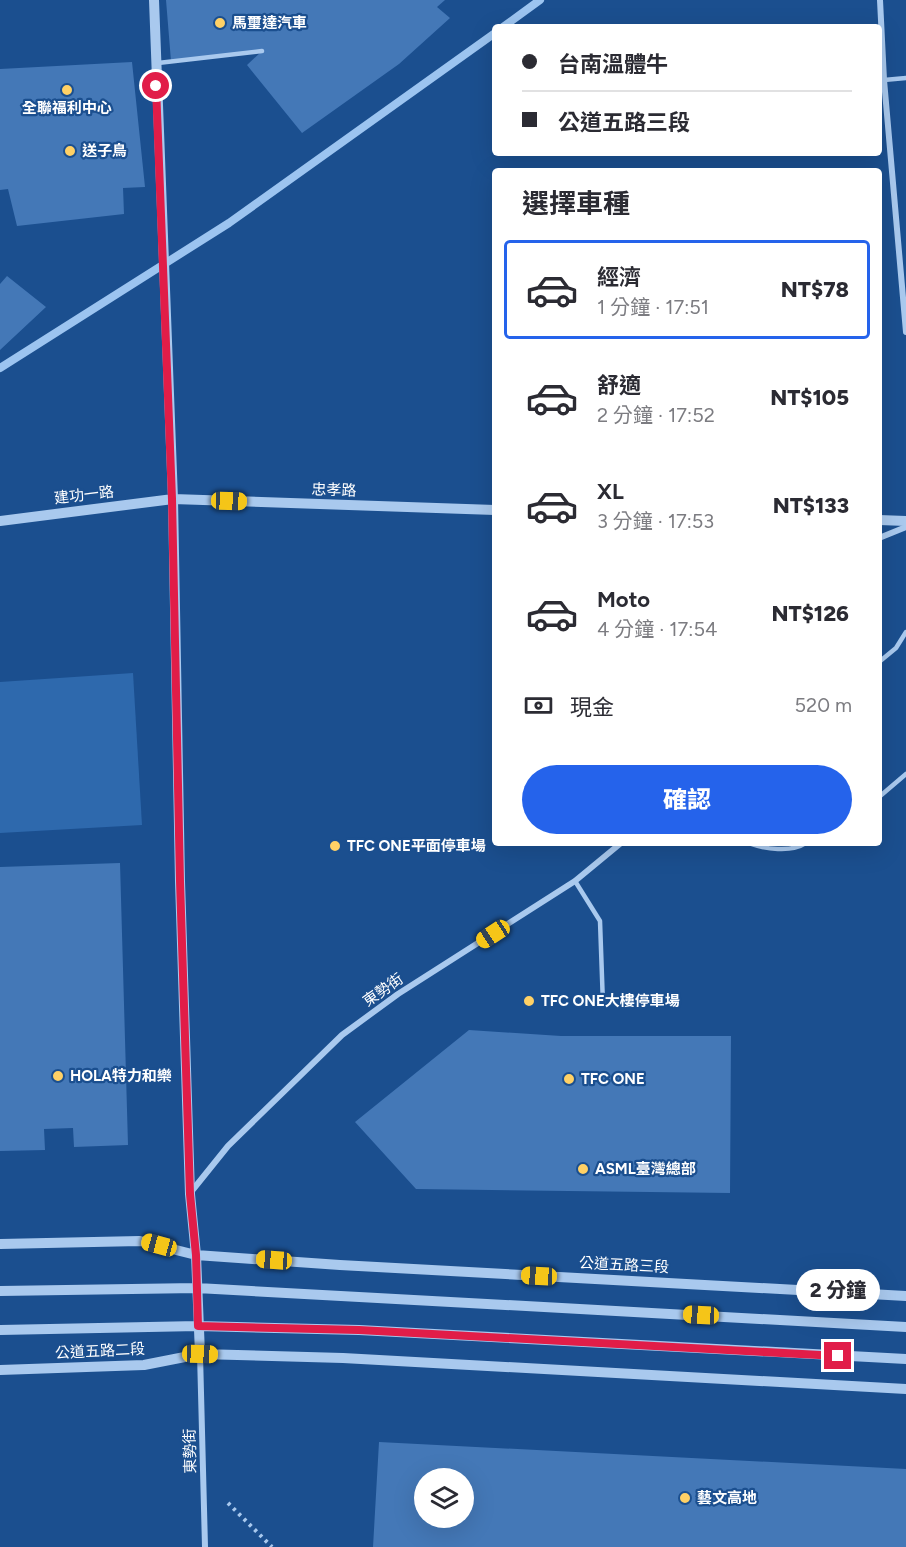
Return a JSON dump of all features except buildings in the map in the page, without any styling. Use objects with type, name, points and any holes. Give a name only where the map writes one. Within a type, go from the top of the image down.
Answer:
[{"type":"street","points":[[154,0],[172,499],[180,881],[190,1194],[196,1255],[200,1354],[343,1358],[906,1389]]},
{"type":"street","points":[[880,0],[881,24]]},
{"type":"street","points":[[882,40],[906,332]]},
{"type":"street","name":"忠孝路","points":[[172,499],[492,510]]},
{"type":"street","name":"建功一路","points":[[0,521],[172,499]]},
{"type":"street","points":[[882,520],[906,521]]},
{"type":"street","points":[[882,537],[906,527]]},
{"type":"street","name":"東勢街","points":[[190,1194],[228,1146],[342,1035],[398,994],[575,880],[617,846]]},
{"type":"street","points":[[0,1244],[140,1241],[196,1255]]},
{"type":"street","name":"公道五路三段","points":[[196,1255],[906,1296]]},
{"type":"street","points":[[0,1291],[197,1288],[906,1326]]},
{"type":"street","points":[[198,1326],[359,1330],[906,1359]]},
{"type":"street","name":"公道五路二段","points":[[0,1330],[198,1326]]},
{"type":"street","name":"東勢街","points":[[200,1354],[205,1547]]},
{"type":"street","name":"公道五路二段","points":[[0,1370],[144,1365],[200,1354]]},
{"type":"lane","points":[[155,63],[262,51]]},
{"type":"lane","points":[[884,80],[906,78]]},
{"type":"lane","points":[[882,660],[896,648],[906,632]]},
{"type":"lane","points":[[882,794],[906,774]]},
{"type":"lane","points":[[755,846],[798,848],[801,846]]},
{"type":"lane","points":[[575,880],[600,921],[603,1005]]},
{"type":"path","points":[[228,1503],[272,1547]]},
{"type":"shaded area","points":[[133,673],[142,825],[0,833],[0,682]]},
{"type":"waterway","points":[[507,24],[540,0]]},
{"type":"waterway","points":[[0,368],[229,223],[492,35]]},
{"type":"place","name":"馬璽達汽車","points":[[220,23]]},
{"type":"place","name":"全聯福利中心","points":[[67,90]]},
{"type":"place","name":"送子鳥","points":[[70,151]]},
{"type":"place","name":"TFC ONE平面停車場","points":[[335,846]]},
{"type":"place","name":"TFC ONE大樓停車場","points":[[529,1001]]},
{"type":"place","name":"HOLA特力和樂","points":[[58,1076]]},
{"type":"place","name":"TFC ONE","points":[[569,1079]]},
{"type":"place","name":"ASML臺灣總部","points":[[583,1169]]},
{"type":"place","name":"藝文高地","points":[[685,1498]]},
{"type":"route","points":[[156,86],[172,499],[180,881],[190,1194],[196,1255],[198,1326],[359,1330],[838,1356]]}]
